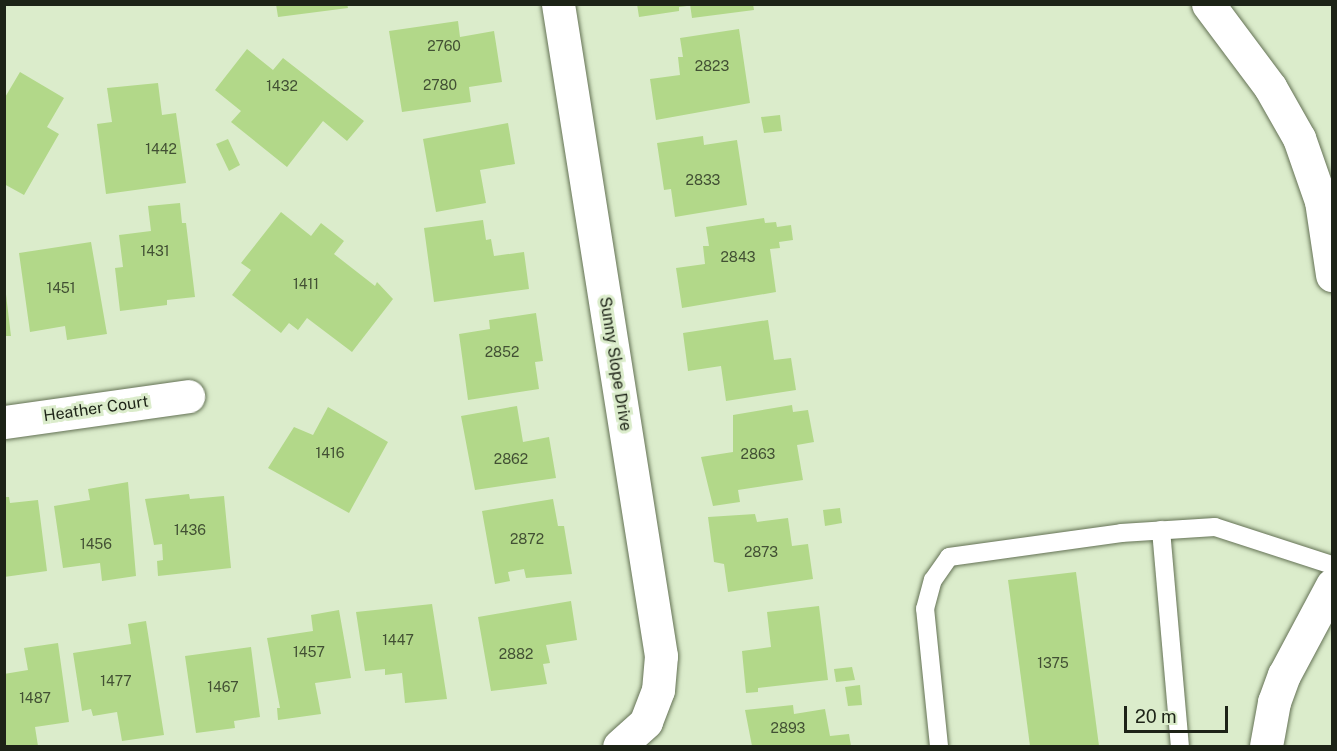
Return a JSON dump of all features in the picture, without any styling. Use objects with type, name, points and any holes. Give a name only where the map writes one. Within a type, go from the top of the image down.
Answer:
[{"type":"street","name":"Sunny Slope Drive","points":[[558,4],[661,656],[658,690],[645,722],[619,747]]},
{"type":"street","points":[[1208,4],[1270,87],[1299,138],[1321,201],[1332,275]]},
{"type":"street","name":"Heather Court","points":[[4,422],[188,396]]},
{"type":"street","points":[[1266,747],[1284,675],[1332,585]]},
{"type":"lane","points":[[939,747],[925,609],[933,580],[949,557],[1161,530],[1215,527],[1332,566]]},
{"type":"lane","points":[[1161,530],[1180,747]]},
{"type":"building","points":[[276,4],[347,4],[348,8],[278,17]]},
{"type":"building","points":[[637,4],[687,4],[687,6],[679,7],[679,11],[639,17]]},
{"type":"building","points":[[690,4],[753,4],[754,10],[692,18]]},
{"type":"building","points":[[458,21],[460,37],[494,31],[502,82],[469,87],[471,102],[402,112],[389,31]]},
{"type":"building","points":[[739,29],[750,103],[656,120],[650,79],[680,75],[678,57],[683,57],[680,38]]},
{"type":"building","points":[[247,49],[273,70],[283,58],[364,121],[347,141],[323,121],[287,167],[231,122],[241,111],[215,90]]},
{"type":"building","points":[[20,72],[64,98],[47,127],[59,134],[24,195],[4,184],[4,99]]},
{"type":"building","points":[[158,83],[162,115],[176,113],[186,183],[106,194],[97,124],[112,122],[107,88]]},
{"type":"building","points":[[780,115],[782,131],[764,133],[761,117]]},
{"type":"building","points":[[508,123],[515,164],[480,170],[486,203],[436,212],[423,139]]},
{"type":"building","points":[[703,136],[704,145],[737,140],[747,205],[675,217],[671,189],[664,190],[657,143]]},
{"type":"building","points":[[228,139],[240,165],[229,171],[216,144]]},
{"type":"building","points":[[180,203],[182,223],[186,223],[195,297],[167,300],[167,305],[120,311],[115,268],[123,267],[119,235],[151,231],[148,206]]},
{"type":"building","points":[[281,212],[311,236],[321,223],[344,241],[334,254],[375,286],[377,282],[393,299],[352,352],[307,318],[298,330],[289,323],[281,333],[232,295],[251,270],[241,263]]},
{"type":"building","points":[[764,218],[765,223],[776,222],[777,227],[791,225],[793,240],[779,242],[780,248],[770,249],[776,292],[682,308],[676,268],[705,264],[703,246],[709,246],[706,227]]},
{"type":"building","points":[[483,220],[486,240],[491,239],[494,256],[524,252],[529,289],[434,302],[424,228]]},
{"type":"building","points":[[91,242],[107,334],[67,340],[65,326],[30,332],[19,253]]},
{"type":"building","points":[[4,278],[11,336],[4,336]]},
{"type":"building","points":[[536,313],[543,361],[535,362],[539,389],[468,400],[459,334],[490,329],[489,320]]},
{"type":"building","points":[[768,320],[774,360],[791,358],[796,390],[726,401],[721,366],[688,371],[683,333]]},
{"type":"building","points":[[792,405],[793,412],[808,410],[814,442],[797,445],[803,480],[738,490],[740,502],[713,506],[701,457],[733,452],[733,415]]},
{"type":"building","points":[[517,406],[523,442],[549,437],[556,478],[475,490],[461,416]]},
{"type":"building","points":[[328,407],[388,442],[349,513],[268,468],[294,427],[313,435]]},
{"type":"building","points":[[128,482],[136,576],[102,581],[100,563],[63,568],[54,506],[90,500],[88,489]]},
{"type":"building","points":[[189,494],[190,499],[224,496],[231,568],[158,576],[157,561],[163,560],[162,544],[154,545],[145,499]]},
{"type":"building","points":[[4,497],[9,497],[10,503],[38,500],[47,571],[4,577]]},
{"type":"building","points":[[553,499],[558,526],[564,526],[572,574],[526,578],[524,569],[508,572],[510,581],[495,584],[482,511]]},
{"type":"building","points":[[840,508],[842,523],[825,526],[823,510]]},
{"type":"building","points":[[755,514],[757,522],[788,518],[792,546],[808,544],[813,579],[728,592],[724,564],[714,562],[708,517]]},
{"type":"building","points":[[1076,572],[1099,746],[1030,746],[1008,580]]},
{"type":"building","points":[[571,601],[577,640],[546,645],[550,663],[543,664],[547,684],[491,691],[478,617]]},
{"type":"building","points":[[432,604],[447,699],[405,703],[402,673],[385,675],[385,669],[365,671],[356,612]]},
{"type":"building","points":[[819,606],[828,680],[758,688],[758,692],[746,693],[742,651],[771,647],[767,612]]},
{"type":"building","points":[[339,610],[351,678],[315,683],[321,714],[278,720],[277,708],[280,708],[267,638],[313,631],[311,615]]},
{"type":"building","points":[[146,621],[164,735],[122,741],[117,712],[93,716],[91,709],[82,711],[73,653],[131,644],[128,624]]},
{"type":"building","points":[[58,643],[69,722],[35,727],[38,746],[4,746],[4,674],[28,670],[24,648]]},
{"type":"building","points":[[251,647],[260,717],[234,721],[235,728],[196,733],[185,656]]},
{"type":"building","points":[[852,667],[855,680],[836,682],[834,669]]},
{"type":"building","points":[[860,685],[862,705],[848,706],[845,687]]},
{"type":"building","points":[[793,705],[794,714],[825,709],[830,736],[849,734],[851,746],[752,746],[745,710]]}]
